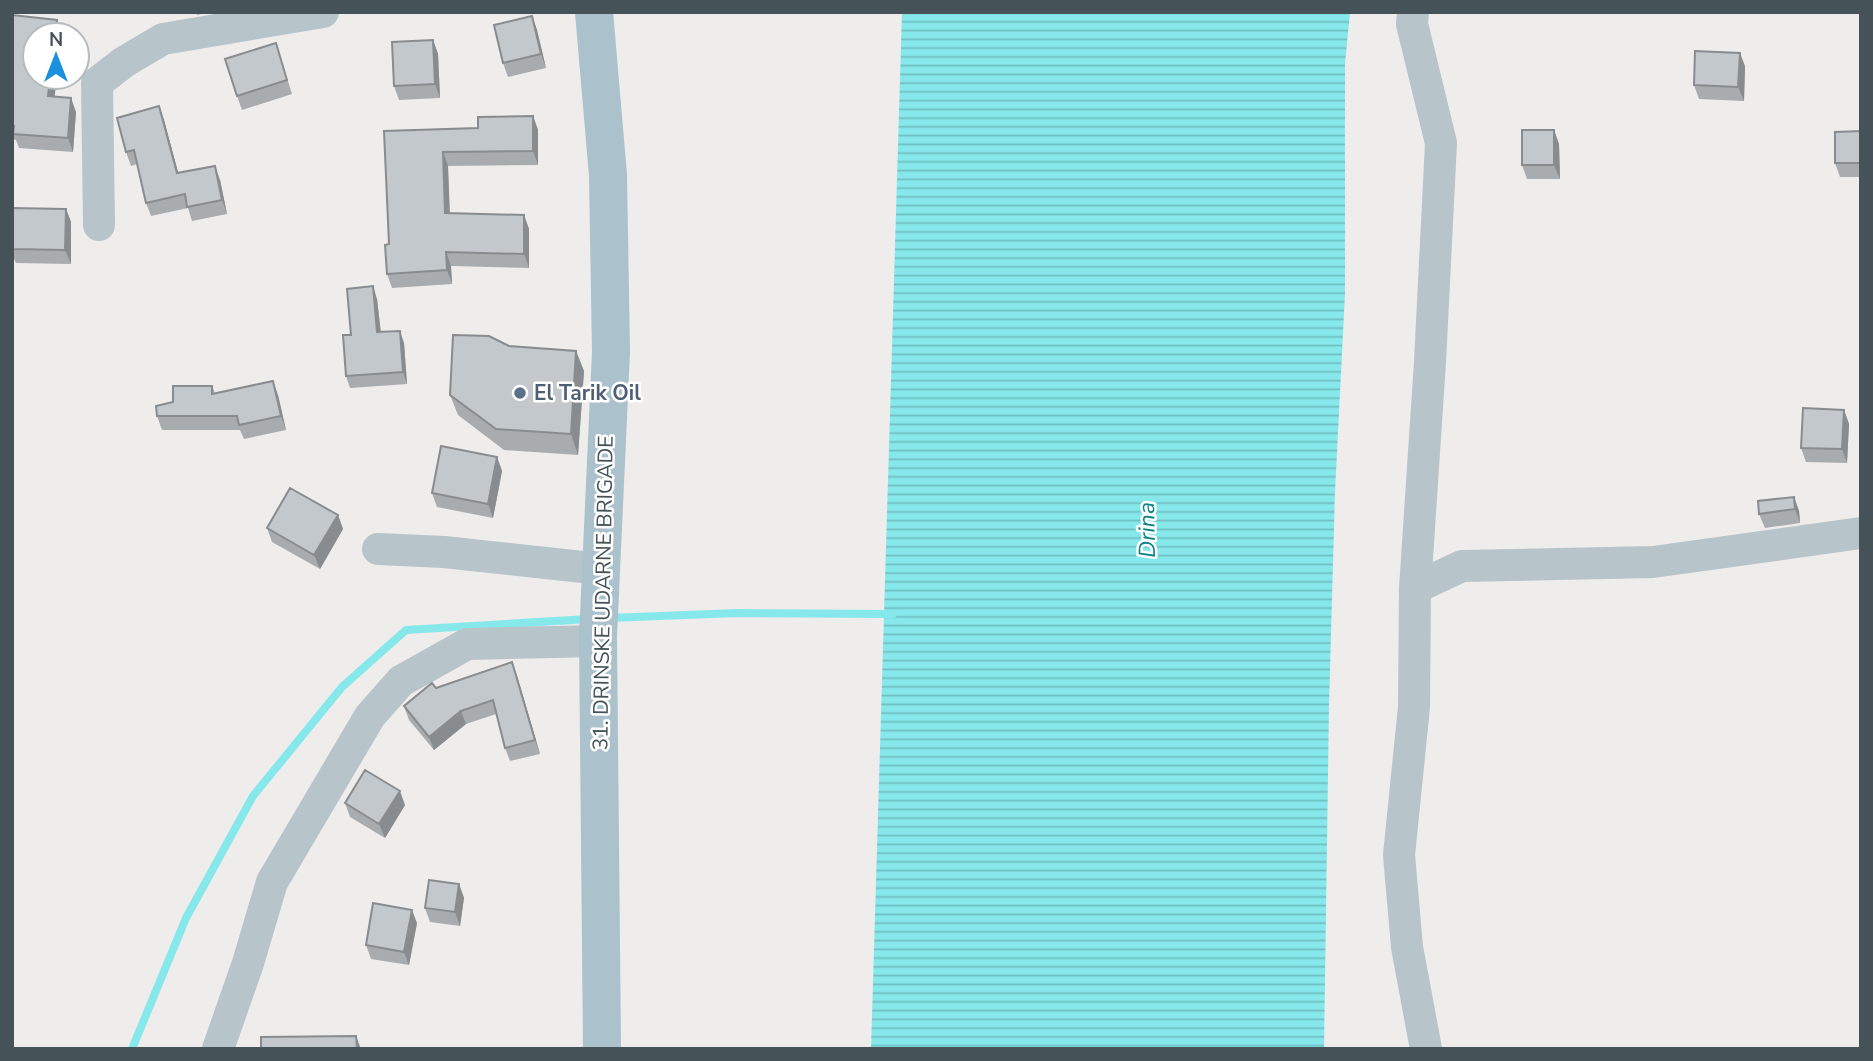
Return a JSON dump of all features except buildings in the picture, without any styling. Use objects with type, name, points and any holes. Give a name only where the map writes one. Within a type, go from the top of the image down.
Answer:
[{"type":"main road","name":"31. DRINSKE UDARNE BRIGADE","points":[[594,12],[608,175],[611,352],[598,629],[602,1049]]},
{"type":"street","points":[[99,225],[97,83],[124,62],[163,39],[324,12]]},
{"type":"street","points":[[1413,12],[1412,24],[1441,143],[1415,588],[1414,708],[1399,855],[1407,947],[1426,1049]]},
{"type":"street","points":[[1415,588],[1462,566],[1653,562],[1861,533]]},
{"type":"street","points":[[379,549],[444,552],[601,569]]},
{"type":"street","points":[[218,1049],[272,882],[370,716],[401,681],[467,644],[598,629]]},
{"type":"water","name":"Drina","points":[[902,12],[1350,12],[1345,64],[1345,294],[1335,492],[1329,706],[1324,1049],[871,1049]]},
{"type":"waterway","points":[[609,618],[737,613],[893,614]]},
{"type":"waterway","points":[[132,1049],[186,918],[253,796],[342,687],[406,630],[589,619]]},
{"type":"place","name":"El Tarik Oil","points":[[520,393]]}]
